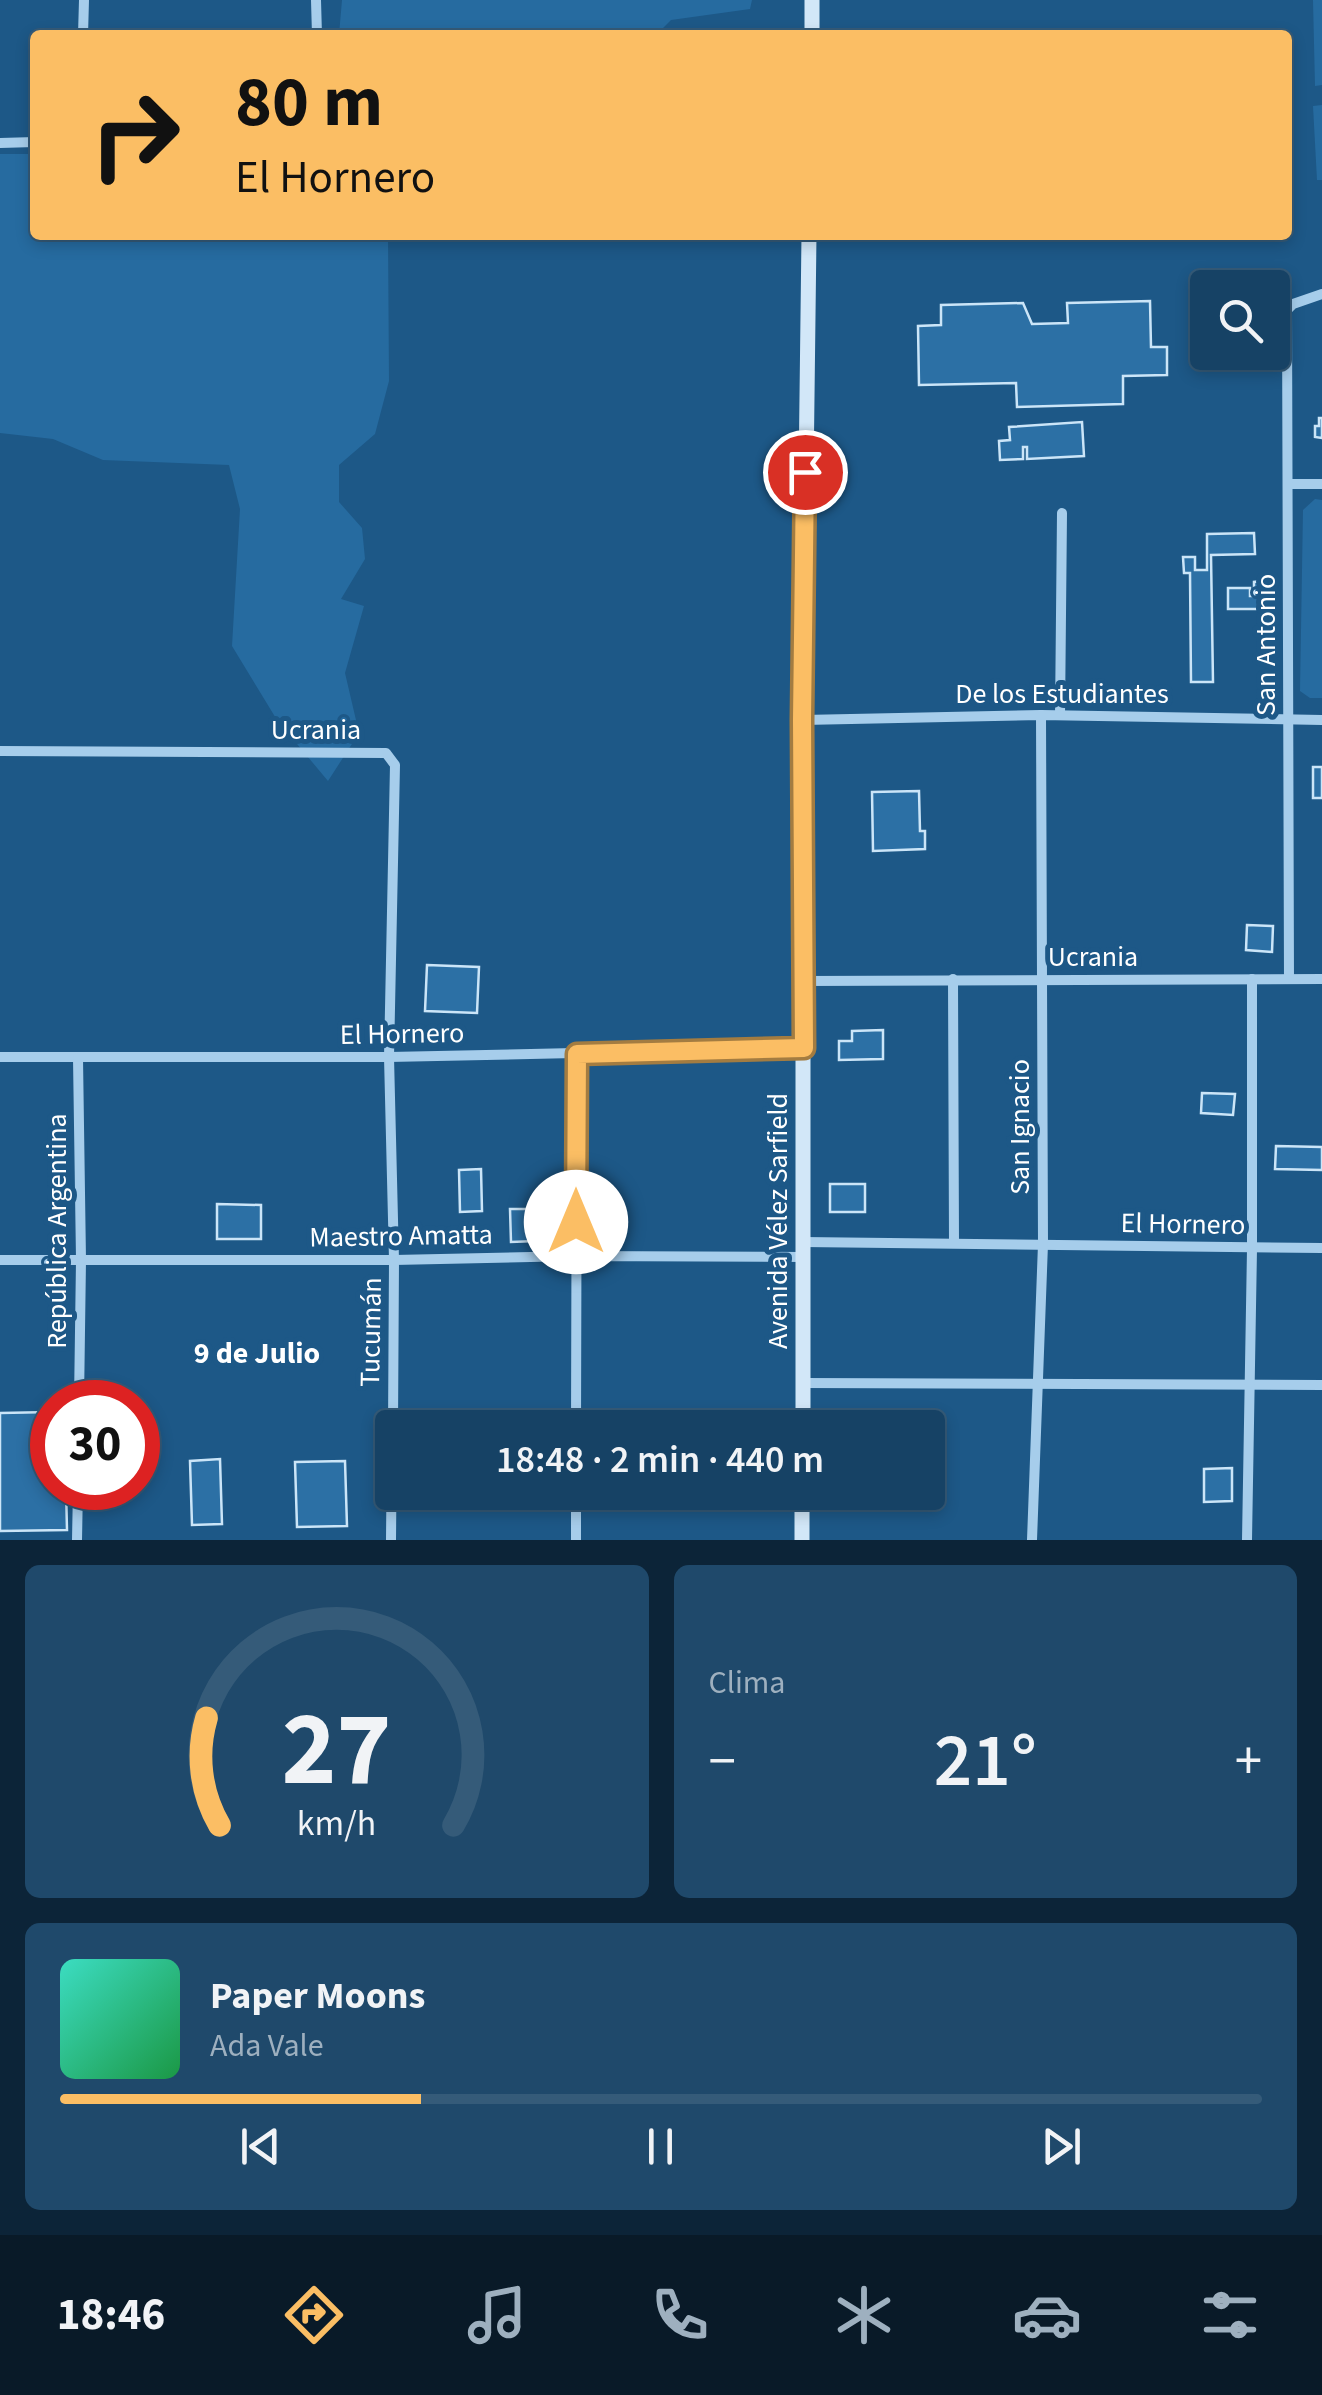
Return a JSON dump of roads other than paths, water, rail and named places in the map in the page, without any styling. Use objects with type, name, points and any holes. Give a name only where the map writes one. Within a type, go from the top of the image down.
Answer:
[{"type":"main road","points":[[812,0],[812,30]]},
{"type":"main road","name":"Avenida Vélez Sarfield","points":[[802,1410],[802,720],[809,240]]},
{"type":"main road","points":[[802,1510],[802,1540]]},
{"type":"street","points":[[83,30],[84,0]]},
{"type":"street","points":[[316,0],[317,30]]},
{"type":"street","points":[[0,143],[30,142]]},
{"type":"street","name":"San Antonio","points":[[1289,979],[1288,310],[1293,304],[1322,294]]},
{"type":"street","points":[[1289,484],[1322,484]]},
{"type":"street","points":[[1060,715],[1062,513]]},
{"type":"street","name":"De los Estudiantes","points":[[802,720],[1042,715],[1322,720]]},
{"type":"street","name":"San Ignacio","points":[[1032,1540],[1042,1244],[1042,715]]},
{"type":"street","name":"Ucrania","points":[[0,751],[386,753],[395,765],[389,1057]]},
{"type":"street","points":[[953,979],[954,1244]]},
{"type":"street","points":[[1246,1540],[1252,979]]},
{"type":"street","name":"Ucrania","points":[[804,981],[1322,979]]},
{"type":"street","name":"El Hornero","points":[[0,1057],[389,1057],[804,1048]]},
{"type":"street","points":[[576,1410],[577,1054]]},
{"type":"street","name":"Tucumán","points":[[389,1057],[394,1260],[392,1410]]},
{"type":"street","name":"República Argentina","points":[[78,1058],[82,1260],[79,1380]]},
{"type":"street","name":"El Hornero","points":[[803,1250],[954,1244],[1322,1248]]},
{"type":"street","name":"Maestro Amatta","points":[[0,1260],[394,1260],[803,1250]]},
{"type":"street","points":[[803,1384],[1322,1384]]},
{"type":"street","points":[[77,1540],[78,1510]]},
{"type":"street","name":"Tucumán","points":[[392,1510],[392,1540]]},
{"type":"street","points":[[576,1510],[576,1540]]},
{"type":"district","name":"9 de Julio","points":[[257,1353]]}]
